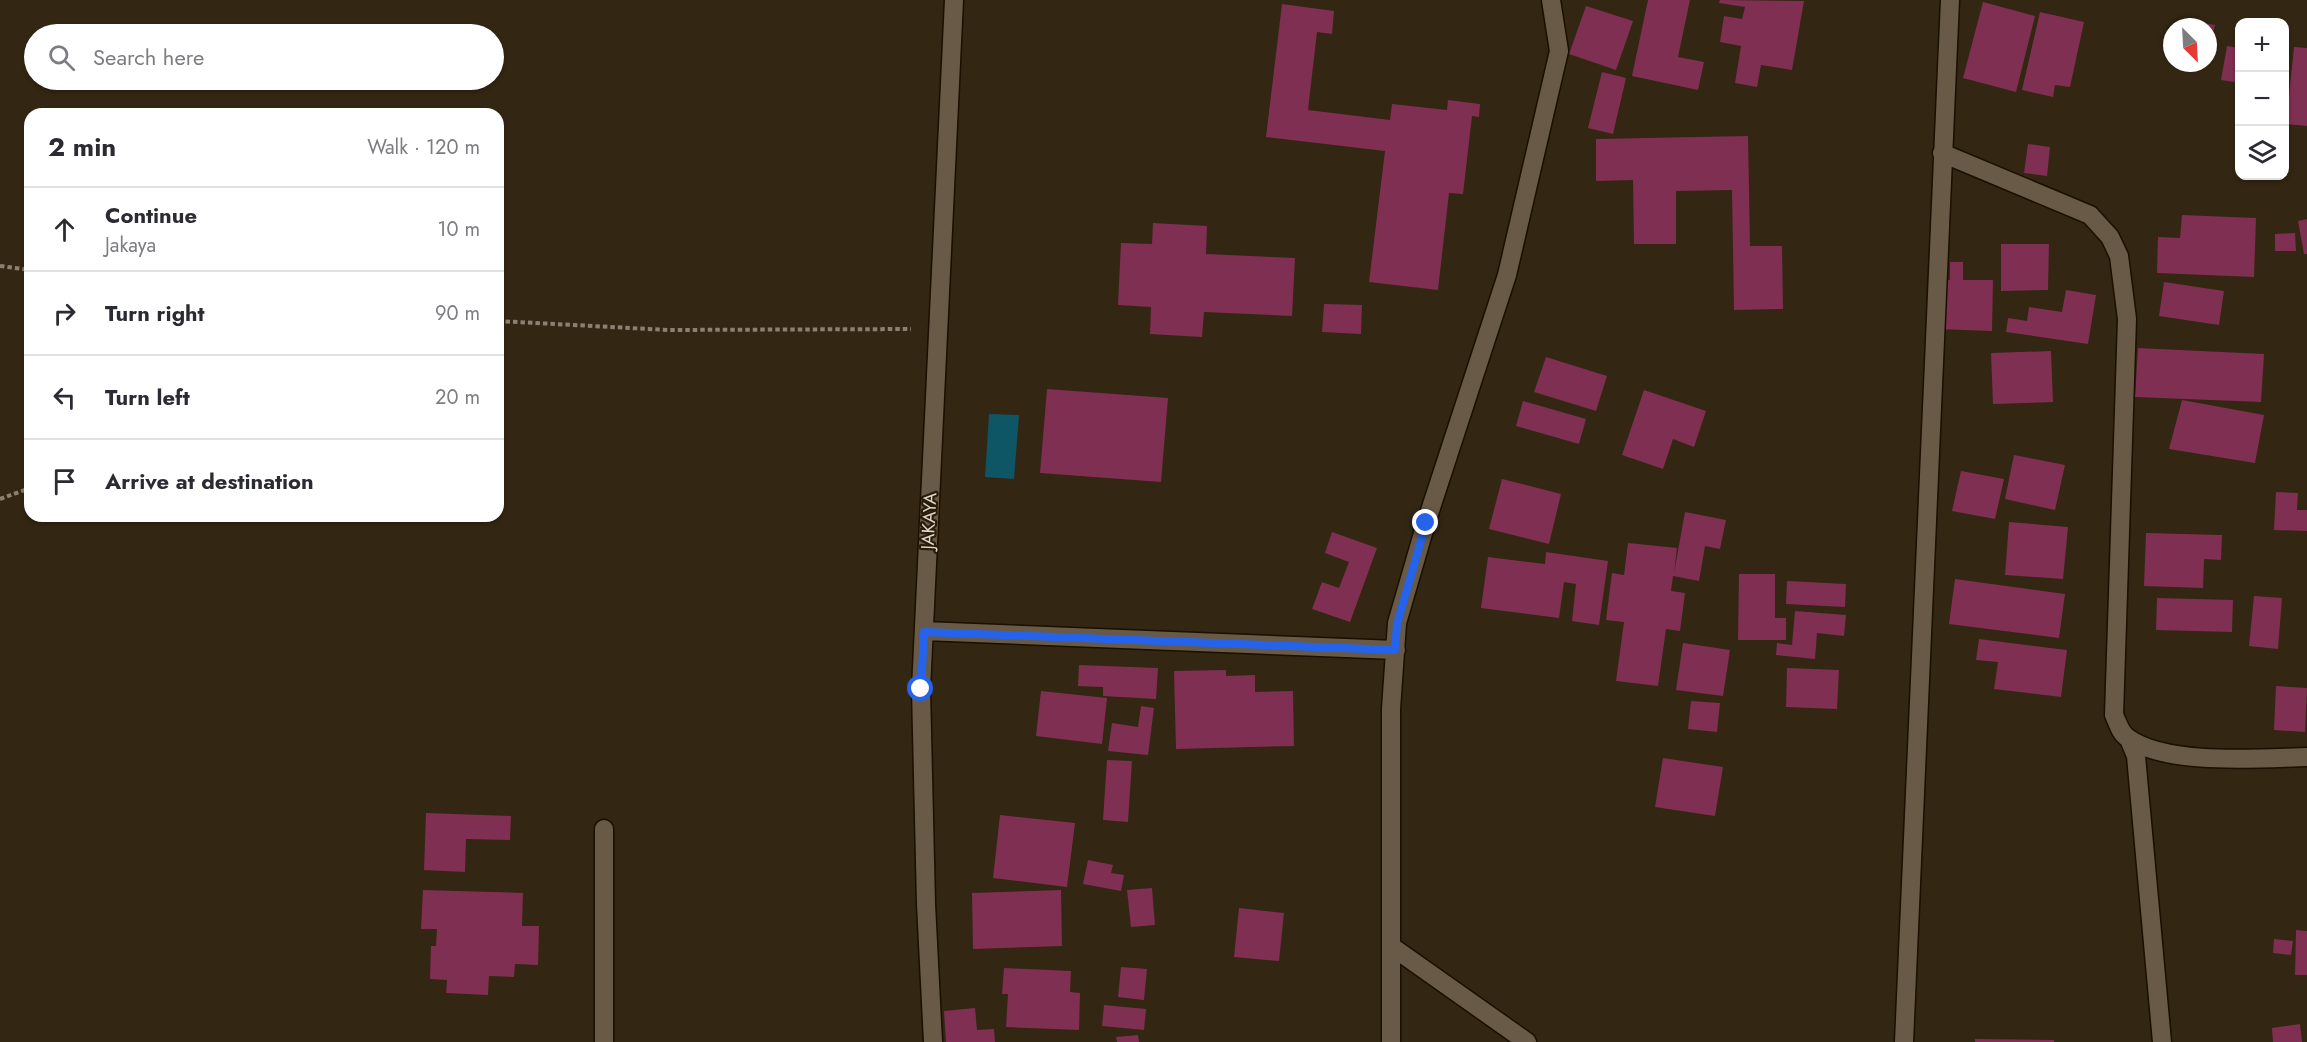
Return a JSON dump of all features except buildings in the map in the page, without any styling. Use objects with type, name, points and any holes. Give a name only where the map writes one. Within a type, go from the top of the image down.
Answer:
[{"type":"street","name":"JAKAYA","points":[[933,1042],[926,904],[922,713],[954,0]]},
{"type":"street","points":[[1392,1042],[1391,709],[1397,624],[1426,523],[1510,264],[1559,51],[1551,0]]},
{"type":"street","points":[[1904,1042],[1950,0]]},
{"type":"street","points":[[1942,153],[2090,215],[2110,237],[2119,256],[2127,319],[2114,715],[2121,731],[2129,739],[2136,756],[2162,1042]]},
{"type":"street","points":[[924,632],[1395,650]]},
{"type":"street","points":[[2129,739],[2152,748],[2201,759],[2307,757]]},
{"type":"street","points":[[604,829],[604,1042]]},
{"type":"street","points":[[1391,946],[1527,1042]]},
{"type":"path","points":[[0,266],[24,269]]},
{"type":"path","points":[[504,321],[668,330],[939,329]]},
{"type":"path","points":[[0,499],[24,490]]},
{"type":"water","points":[[989,414],[1019,415],[1014,479],[985,477]]},
{"type":"route","points":[[921,689],[924,632],[1395,650],[1397,624],[1426,523]]}]
